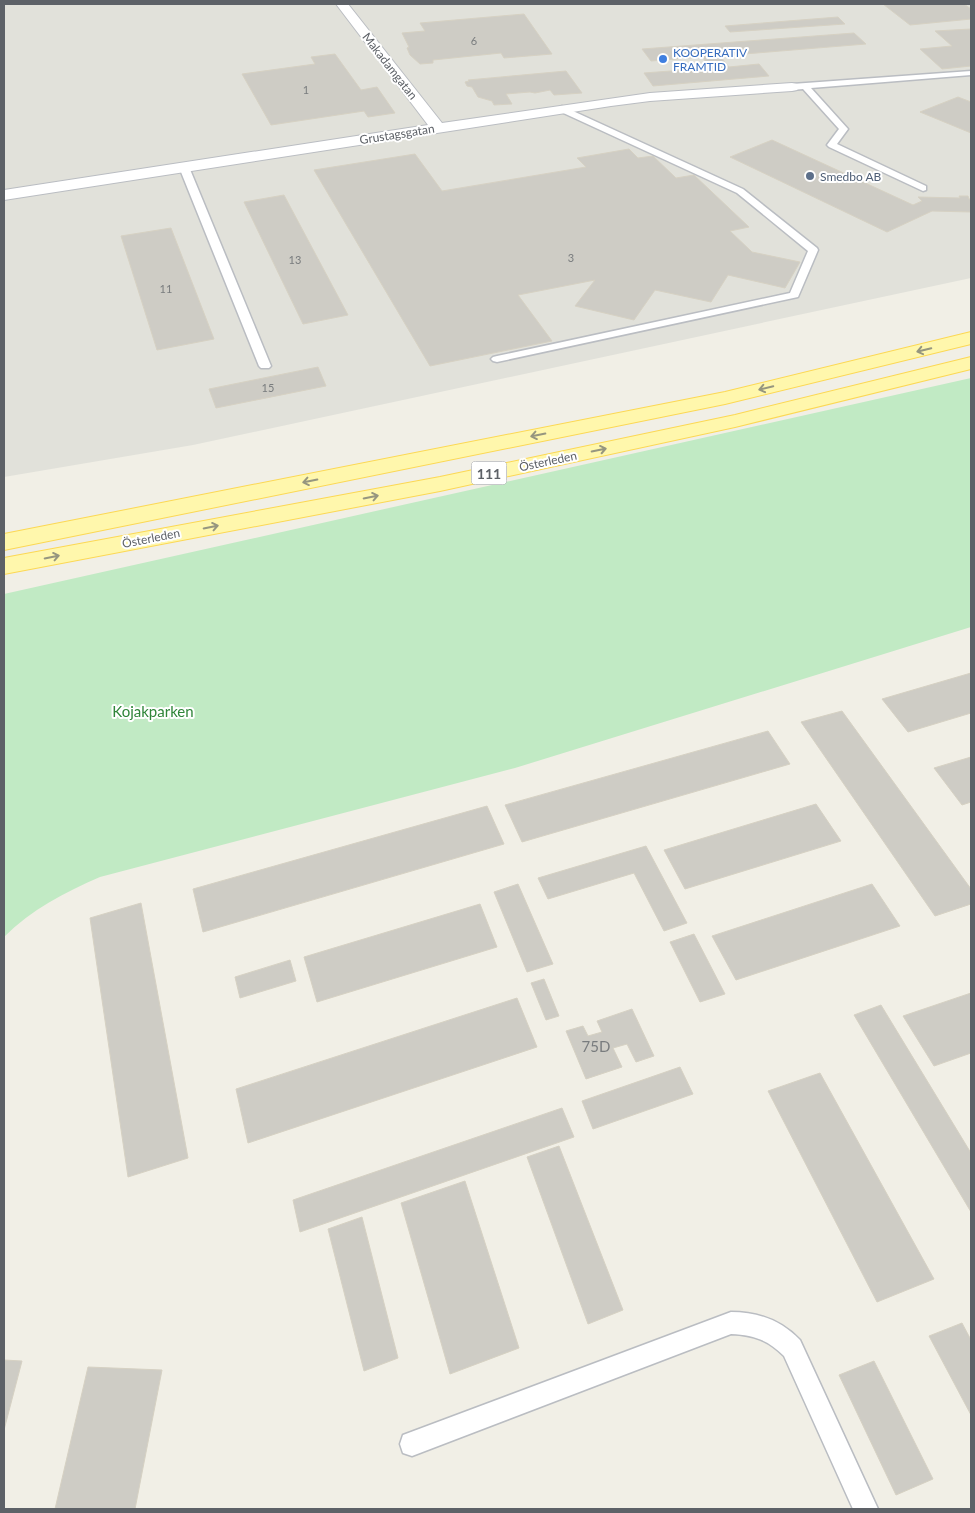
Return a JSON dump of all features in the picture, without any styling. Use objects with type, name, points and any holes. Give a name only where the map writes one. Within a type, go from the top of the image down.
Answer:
[{"type":"main road","name":"Österleden","points":[[4,542],[724,398],[971,338]]},
{"type":"main road","name":"Österleden","points":[[4,566],[440,484],[735,421],[971,363]]},
{"type":"street","name":"Makadamgatan","points":[[342,4],[438,128]]},
{"type":"street","name":"Grustagsgatan","points":[[4,195],[650,97],[799,87]]},
{"type":"lane","points":[[799,87],[971,73]]},
{"type":"lane","points":[[799,87],[844,129],[832,145],[923,188]]},
{"type":"lane","points":[[497,359],[794,295],[813,250],[740,191],[562,109]]},
{"type":"lane","points":[[184,167],[265,366]]},
{"type":"lane","points":[[412,1444],[731,1323],[752,1323],[776,1334],[792,1348],[866,1509]]},
{"type":"shaded area","points":[[4,4],[971,4],[971,278],[193,445],[4,477]]},
{"type":"green space","name":"Kojakparken","points":[[971,378],[971,627],[515,768],[100,877],[49,902],[25,918],[4,937],[4,594]]},
{"type":"building","points":[[883,4],[964,4],[971,9],[971,19],[910,25]]},
{"type":"building","points":[[524,14],[552,54],[504,58],[501,53],[433,60],[433,63],[420,64],[410,55],[407,48],[409,47],[402,33],[425,31],[420,23]]},
{"type":"building","name":"KOOPERATIV FRAMTID","points":[[838,17],[845,24],[730,32],[725,26]]},
{"type":"building","points":[[971,29],[971,66],[942,69],[920,49],[952,46],[935,31]]},
{"type":"building","name":"KOOPERATIV FRAMTID","points":[[854,33],[866,44],[720,56],[729,67],[759,64],[769,76],[653,86],[644,73],[711,68],[702,57],[651,61],[642,49]]},
{"type":"building","points":[[335,54],[361,90],[377,87],[395,113],[368,117],[364,111],[271,125],[242,74],[315,64],[311,57]]},
{"type":"building","points":[[566,71],[582,93],[554,95],[550,90],[535,93],[506,94],[512,104],[494,105],[492,101],[478,97],[472,87],[467,86],[465,82],[468,80]]},
{"type":"building","points":[[958,97],[971,102],[971,133],[920,112]]},
{"type":"building","name":"Smedbo AB","points":[[772,140],[913,205],[922,201],[918,197],[960,198],[959,196],[968,196],[971,199],[971,212],[932,211],[887,232],[730,157]]},
{"type":"building","points":[[629,149],[638,158],[653,156],[676,178],[694,175],[749,227],[730,231],[752,252],[800,262],[785,288],[728,275],[711,302],[655,290],[634,320],[575,306],[595,280],[518,295],[552,341],[430,366],[314,170],[415,154],[442,191],[586,167],[577,158]]},
{"type":"building","points":[[284,195],[348,315],[303,324],[244,202]]},
{"type":"building","points":[[171,228],[214,339],[157,350],[121,236]]},
{"type":"building","points":[[318,367],[326,386],[216,408],[209,389]]},
{"type":"building","points":[[971,673],[971,713],[908,732],[882,699]]},
{"type":"building","points":[[842,711],[971,889],[971,904],[935,916],[801,722]]},
{"type":"building","points":[[768,731],[790,764],[522,842],[505,805]]},
{"type":"building","points":[[971,757],[971,802],[962,805],[934,768]]},
{"type":"building","points":[[816,804],[841,841],[685,889],[664,850]]},
{"type":"building","points":[[487,806],[504,844],[203,932],[193,889]]},
{"type":"building","points":[[646,846],[687,923],[664,931],[634,873],[548,899],[538,878]]},
{"type":"building","points":[[518,884],[553,964],[527,972],[494,892]]},
{"type":"building","points":[[872,884],[900,926],[736,980],[712,936]]},
{"type":"building","points":[[141,903],[188,1158],[128,1177],[90,918]]},
{"type":"building","points":[[480,904],[497,947],[317,1002],[304,957]]},
{"type":"building","points":[[694,934],[725,994],[700,1002],[670,942]]},
{"type":"building","points":[[290,960],[296,981],[240,998],[235,977]]},
{"type":"building","points":[[544,979],[559,1016],[546,1020],[531,983]]},
{"type":"building","points":[[971,993],[971,1053],[934,1066],[903,1016]]},
{"type":"building","points":[[517,998],[537,1047],[248,1143],[236,1089]]},
{"type":"building","points":[[881,1005],[971,1153],[971,1212],[854,1015]]},
{"type":"building","points":[[632,1009],[654,1056],[636,1062],[627,1044],[613,1048],[622,1067],[586,1079],[566,1031],[583,1026],[588,1036],[602,1032],[597,1021]]},
{"type":"building","points":[[680,1067],[693,1094],[593,1129],[582,1101]]},
{"type":"building","points":[[820,1073],[934,1279],[877,1302],[768,1091]]},
{"type":"building","points":[[562,1108],[574,1137],[300,1232],[293,1200]]},
{"type":"building","points":[[559,1146],[623,1310],[588,1324],[527,1157]]},
{"type":"building","points":[[465,1181],[519,1348],[450,1374],[401,1203]]},
{"type":"building","points":[[362,1217],[398,1358],[364,1371],[328,1229]]},
{"type":"building","points":[[962,1323],[971,1340],[971,1415],[929,1336]]},
{"type":"building","points":[[4,1360],[22,1361],[4,1430]]},
{"type":"building","points":[[874,1361],[933,1479],[896,1495],[839,1375]]},
{"type":"building","points":[[88,1367],[162,1370],[135,1509],[55,1509]]},
{"type":"place","name":"KOOPERATIV FRAMTID","points":[[663,59]]},
{"type":"place","name":"Smedbo AB","points":[[810,176]]}]
